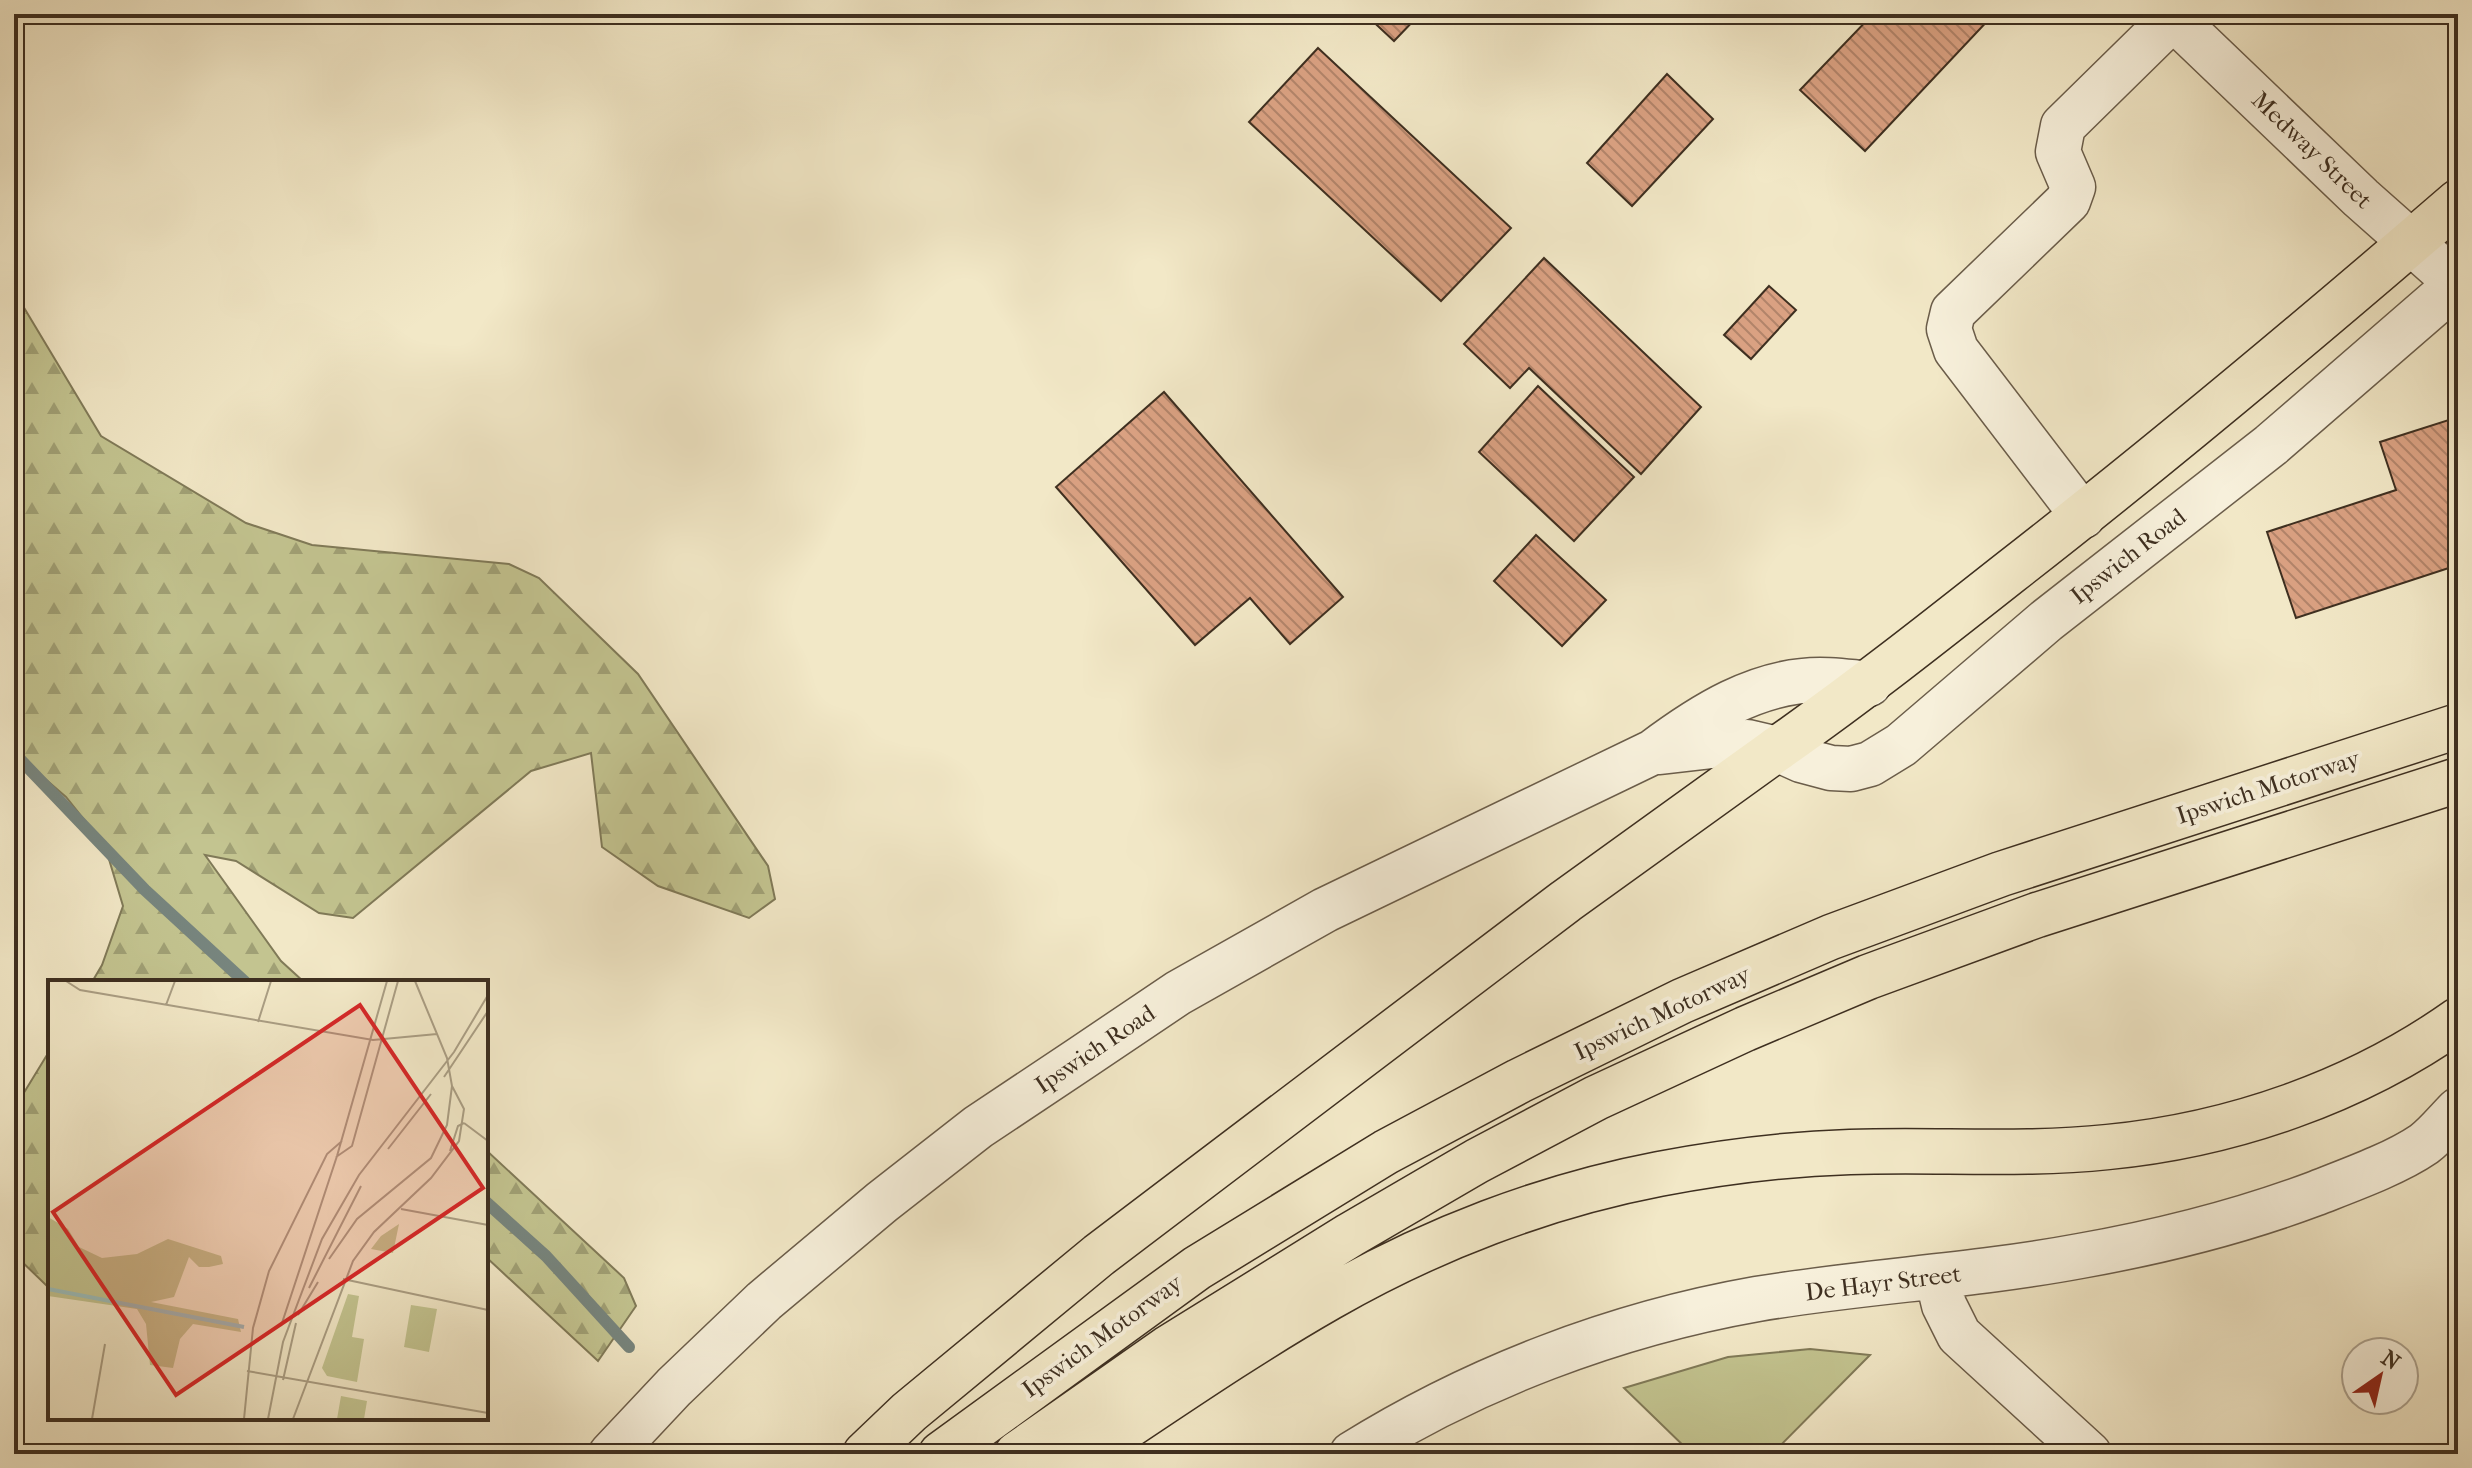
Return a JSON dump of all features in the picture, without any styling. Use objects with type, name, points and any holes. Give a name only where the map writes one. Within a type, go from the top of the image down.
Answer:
[{"type":"main road","points":[[865,1454],[909,1412],[1111,1246],[1566,901],[1869,684],[2083,516],[2330,313],[2458,202]]},
{"type":"main road","name":"Ipswich Motorway","points":[[941,1454],[1224,1251],[1386,1152],[1519,1081],[1682,1001],[1831,937],[2001,874],[2458,726]]},
{"type":"main road","name":"Ipswich Motorway","points":[[1017,1454],[1168,1348],[1350,1235],[1477,1161],[1596,1098],[1868,977],[2037,915],[2458,780]]},
{"type":"main road","points":[[1086,1454],[1331,1297],[1438,1244],[1549,1202],[1658,1174],[1796,1155],[2055,1151],[2162,1141],[2293,1106],[2389,1062],[2458,1020]]},
{"type":"street","name":"Medway Street","points":[[2171,16],[2458,284]]},
{"type":"street","points":[[2083,516],[1956,350],[1949,329],[1953,312],[2068,201],[2073,187],[2058,152],[2063,126],[2171,16]]},
{"type":"street","name":"Ipswich Road","points":[[1653,752],[1747,742],[1831,768],[1851,769],[1870,764],[1901,745],[2046,621],[2271,445],[2458,284]]},
{"type":"street","name":"Ipswich Road","points":[[611,1454],[674,1387],[776,1291],[882,1202],[978,1127],[1178,993],[1325,910],[1653,752],[1688,725],[1733,701],[1765,689],[1819,680],[1869,684]]},
{"type":"street","name":"De Hayr Street","points":[[1358,1453],[1477,1388],[1586,1343],[1703,1310],[1756,1299],[2079,1257],[2220,1224],[2287,1204],[2441,1141],[2458,1110]]},
{"type":"street","points":[[1937,1276],[1944,1305],[1959,1335],[2089,1454]]},
{"type":"green space","points":[[14,291],[101,436],[246,523],[312,545],[509,564],[539,578],[638,674],[768,866],[775,899],[749,918],[658,886],[602,847],[591,753],[531,771],[353,918],[319,913],[236,861],[205,855],[281,961],[302,980],[93,980],[102,965],[123,906],[105,846],[66,797],[14,752]]},
{"type":"green space","points":[[48,1053],[48,1287],[14,1254],[14,1109]]},
{"type":"green space","points":[[488,1152],[624,1278],[636,1306],[598,1361],[488,1259]]},
{"type":"green space","points":[[1810,1349],[1870,1355],[1772,1454],[1692,1454],[1624,1388],[1728,1357]]},
{"type":"building","points":[[1365,14],[1420,14],[1394,41]]},
{"type":"building","points":[[1873,14],[1994,14],[1865,151],[1800,90]]},
{"type":"building","points":[[1318,48],[1511,228],[1441,301],[1249,122]]},
{"type":"building","points":[[1667,74],[1713,119],[1632,206],[1587,163]]},
{"type":"building","points":[[1544,258],[1701,407],[1641,474],[1529,368],[1510,388],[1464,344]]},
{"type":"building","points":[[1769,286],[1796,310],[1751,359],[1724,335]]},
{"type":"building","points":[[1538,386],[1634,477],[1574,541],[1479,452]]},
{"type":"building","points":[[1164,392],[1343,597],[1290,644],[1250,598],[1195,645],[1056,487]]},
{"type":"building","points":[[2458,417],[2458,565],[2296,618],[2267,532],[2396,490],[2380,442]]},
{"type":"building","points":[[1536,535],[1606,600],[1562,646],[1494,581]]},
{"type":"waterway","points":[[14,753],[145,890],[243,980]]},
{"type":"waterway","points":[[488,1204],[546,1256],[629,1347]]}]
